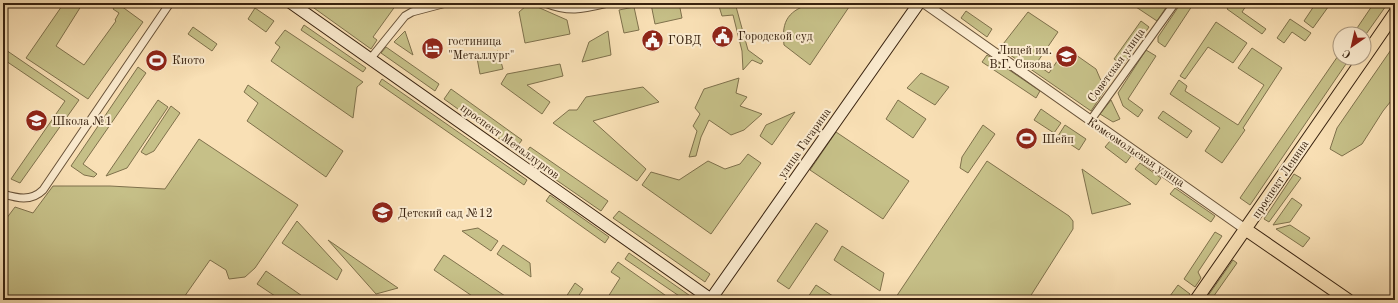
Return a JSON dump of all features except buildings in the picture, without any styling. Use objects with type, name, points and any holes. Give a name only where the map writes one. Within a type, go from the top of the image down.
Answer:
[{"type":"main road","name":"проспект Металлургов","points":[[292,3],[712,300]]},
{"type":"main road","name":"улица Гагарина","points":[[712,300],[919,3]]},
{"type":"main road","name":"проспект Ленина","points":[[1372,46],[1395,13]]},
{"type":"main road","name":"проспект Ленина","points":[[1196,300],[1358,66]]},
{"type":"main road","name":"Комсомольская улица","points":[[1245,229],[1348,300]]},
{"type":"street","points":[[3,194],[22,198],[38,195],[43,190],[170,3]]},
{"type":"street","points":[[371,58],[405,16],[412,12],[446,3]]},
{"type":"street","points":[[545,3],[557,8],[573,10],[608,3]]},
{"type":"street","name":"Комсомольская улица","points":[[924,3],[1245,229]]},
{"type":"street","name":"Советская улица","points":[[1090,121],[1175,3]]},
{"type":"shaded area","points":[[64,3],[83,3],[56,46],[84,65],[116,21],[115,20],[119,13],[113,9],[117,3],[143,22],[88,99],[26,58]]},
{"type":"shaded area","points":[[307,3],[403,3],[396,5],[373,37],[377,40],[371,49]]},
{"type":"shaded area","points":[[679,3],[682,18],[655,24],[651,4]]},
{"type":"shaded area","points":[[718,3],[735,3],[748,50],[763,61],[761,64],[752,60],[743,70],[742,51],[733,15],[722,16]]},
{"type":"shaded area","points":[[813,3],[843,3],[849,7],[810,65],[784,45],[783,36],[788,17],[798,9]]},
{"type":"shaded area","points":[[1139,3],[1169,3],[1157,21],[1136,7]]},
{"type":"shaded area","points":[[1181,3],[1194,3],[1165,47],[1158,42],[1158,37]]},
{"type":"shaded area","points":[[1231,3],[1248,3],[1242,12],[1266,29],[1262,34],[1227,9]]},
{"type":"shaded area","points":[[1316,3],[1331,3],[1313,28],[1304,21]]},
{"type":"shaded area","points":[[1374,3],[1388,3],[1372,26],[1358,26]]},
{"type":"shaded area","points":[[533,5],[567,20],[570,34],[525,43],[519,12],[526,6]]},
{"type":"shaded area","points":[[634,7],[639,30],[624,33],[619,10]]},
{"type":"shaded area","points":[[255,8],[274,21],[266,32],[248,19]]},
{"type":"shaded area","points":[[966,11],[992,29],[987,37],[961,18]]},
{"type":"shaded area","points":[[1028,12],[1058,32],[1036,64],[1049,73],[1066,48],[1096,69],[1105,90],[1091,111],[1000,48]]},
{"type":"shaded area","points":[[1290,19],[1311,33],[1305,41],[1292,32],[1284,43],[1277,38]]},
{"type":"shaded area","points":[[1141,21],[1149,27],[1123,65],[1114,59]]},
{"type":"shaded area","points":[[1216,22],[1247,43],[1233,63],[1208,47],[1185,79],[1180,76]]},
{"type":"shaded area","points":[[304,25],[366,68],[363,72],[301,30]]},
{"type":"shaded area","points":[[193,27],[217,44],[212,51],[188,34]]},
{"type":"shaded area","points":[[285,30],[363,82],[357,87],[353,118],[271,61],[280,47],[275,43]]},
{"type":"shaded area","points":[[405,31],[413,55],[394,42]]},
{"type":"shaded area","points":[[608,31],[611,55],[582,62],[589,42]]},
{"type":"shaded area","points":[[1395,44],[1395,100],[1391,101],[1383,111],[1362,144],[1342,156],[1330,149],[1337,128]]},
{"type":"shaded area","points":[[386,47],[439,84],[435,91],[381,53]]},
{"type":"shaded area","points":[[3,48],[79,100],[20,183],[11,179],[65,101],[3,59]]},
{"type":"shaded area","points":[[1252,48],[1282,68],[1243,128],[1245,130],[1222,163],[1205,151],[1220,128],[1170,94],[1179,80],[1187,86],[1185,91],[1238,125],[1264,85],[1238,68]]},
{"type":"shaded area","points":[[1146,50],[1156,56],[1128,99],[1143,110],[1138,117],[1123,106],[1118,93]]},
{"type":"shaded area","points":[[498,51],[503,69],[480,74],[477,58]]},
{"type":"shaded area","points":[[987,55],[1040,91],[1036,98],[982,62]]},
{"type":"shaded area","points":[[560,64],[563,76],[527,85],[550,102],[542,114],[501,84],[507,74]]},
{"type":"shaded area","points":[[1332,65],[1332,66],[1345,66],[1250,205],[1240,198]]},
{"type":"shaded area","points":[[138,67],[146,73],[83,164],[97,174],[94,177],[84,175],[71,166]]},
{"type":"shaded area","points":[[921,73],[949,87],[935,105],[907,88]]},
{"type":"shaded area","points":[[739,78],[736,93],[747,97],[740,106],[762,114],[744,130],[731,135],[709,120],[701,137],[696,156],[689,157],[697,131],[693,126],[700,114],[695,108],[704,89]]},
{"type":"shaded area","points":[[382,79],[527,180],[524,185],[379,84]]},
{"type":"shaded area","points":[[248,85],[343,151],[326,177],[247,121],[258,103],[244,92]]},
{"type":"shaded area","points":[[643,87],[659,102],[593,121],[646,169],[637,181],[553,123],[569,110],[577,110],[586,97]]},
{"type":"shaded area","points":[[451,89],[522,140],[519,144],[506,135],[501,140],[444,99]]},
{"type":"shaded area","points":[[158,100],[168,107],[127,168],[106,176]]},
{"type":"shaded area","points":[[898,100],[926,119],[913,138],[886,119]]},
{"type":"shaded area","points":[[1111,100],[1120,119],[1113,122],[1100,114]]},
{"type":"shaded area","points":[[171,106],[180,113],[154,151],[146,155],[141,152]]},
{"type":"shaded area","points":[[1041,109],[1061,123],[1054,133],[1034,120]]},
{"type":"shaded area","points":[[1163,111],[1192,131],[1187,138],[1158,118]]},
{"type":"shaded area","points":[[795,112],[772,145],[760,136],[766,125]]},
{"type":"shaded area","points":[[983,125],[995,134],[968,173],[960,168],[962,157]]},
{"type":"shaded area","points":[[1065,125],[1086,139],[1079,150],[1058,136]]},
{"type":"shaded area","points":[[836,132],[909,181],[883,219],[810,170]]},
{"type":"shaded area","points":[[199,139],[298,205],[255,268],[245,277],[229,279],[226,270],[210,260],[182,300],[3,300],[3,223],[15,207],[33,213],[53,186],[110,186],[165,189]]},
{"type":"shaded area","points":[[1110,141],[1131,156],[1126,163],[1105,147]]},
{"type":"shaded area","points":[[530,147],[608,201],[601,211],[523,157]]},
{"type":"shaded area","points":[[748,154],[761,163],[711,234],[642,185],[651,172],[679,180],[708,161],[725,169],[740,164]]},
{"type":"shaded area","points":[[987,161],[1069,216],[1073,221],[1073,229],[1028,300],[901,300],[896,297]]},
{"type":"shaded area","points":[[1140,163],[1161,178],[1156,185],[1135,169]]},
{"type":"shaded area","points":[[1082,169],[1131,204],[1092,214]]},
{"type":"shaded area","points":[[1294,174],[1301,178],[1269,222],[1264,219]]},
{"type":"shaded area","points":[[1175,188],[1215,216],[1211,222],[1170,194]]},
{"type":"shaded area","points":[[550,195],[609,237],[605,243],[546,201]]},
{"type":"shaded area","points":[[1292,198],[1302,205],[1290,222],[1273,225]]},
{"type":"shaded area","points":[[619,211],[710,274],[705,282],[613,218]]},
{"type":"shaded area","points":[[297,221],[342,270],[337,280],[282,243]]},
{"type":"shaded area","points":[[816,223],[828,231],[789,289],[777,281]]},
{"type":"shaded area","points":[[1290,225],[1310,238],[1303,247],[1276,229]]},
{"type":"shaded area","points":[[478,228],[498,241],[491,251],[462,231]]},
{"type":"shaded area","points":[[1215,232],[1222,236],[1198,272],[1201,278],[1195,287],[1184,279]]},
{"type":"shaded area","points":[[328,240],[398,288],[376,294]]},
{"type":"shaded area","points":[[503,245],[530,263],[531,277],[497,254]]},
{"type":"shaded area","points":[[842,246],[884,273],[880,291],[834,260]]},
{"type":"shaded area","points":[[629,253],[696,300],[685,300],[625,259]]},
{"type":"shaded area","points":[[444,255],[511,300],[478,300],[434,270]]},
{"type":"shaded area","points":[[1233,260],[1237,263],[1211,300],[1205,300]]},
{"type":"shaded area","points":[[618,262],[672,300],[606,300],[620,278],[611,272]]},
{"type":"shaded area","points":[[266,271],[308,300],[281,300],[257,284]]},
{"type":"shaded area","points":[[575,283],[583,289],[576,300],[564,300]]},
{"type":"shaded area","points":[[816,285],[839,300],[806,300]]},
{"type":"shaded area","points":[[1178,285],[1190,294],[1186,300],[1167,300]]},
{"type":"place","name":"Городской суд","points":[[722,36]]},
{"type":"place","name":"ГОВД","points":[[652,40]]},
{"type":"place","name":"гостиница \"Металлург\"","points":[[432,48]]},
{"type":"place","name":"Лицей им. В.Г. Сизова","points":[[1067,57]]},
{"type":"place","name":"Киото","points":[[156,60]]},
{"type":"place","name":"Школа №1","points":[[37,121]]},
{"type":"place","name":"Шейп","points":[[1027,139]]},
{"type":"place","name":"Детский сад №12","points":[[382,213]]}]
